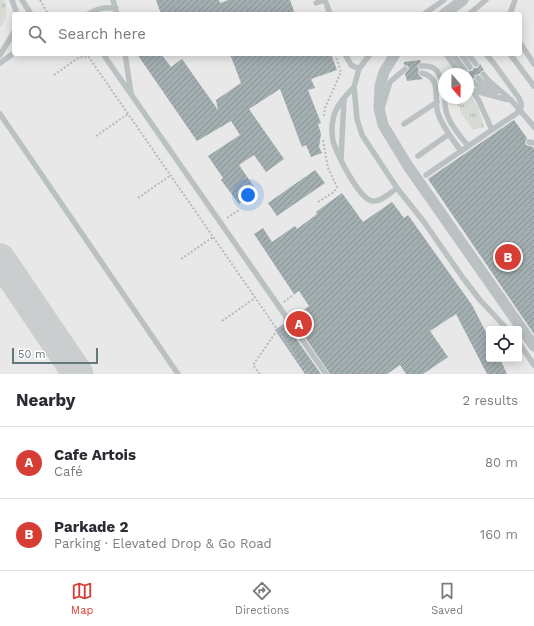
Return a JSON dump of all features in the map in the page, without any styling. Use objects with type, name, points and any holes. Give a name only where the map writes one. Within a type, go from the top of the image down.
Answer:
[{"type":"street","points":[[447,12],[463,0]]},
{"type":"street","points":[[394,56],[387,65],[381,79],[378,94],[383,125],[408,166],[534,346]]},
{"type":"lane","points":[[12,0],[16,12]]},
{"type":"lane","points":[[22,0],[30,12]]},
{"type":"lane","points":[[113,0],[117,11]]},
{"type":"lane","points":[[316,4],[325,0],[329,12]]},
{"type":"lane","points":[[427,12],[444,0]]},
{"type":"lane","points":[[471,12],[486,0]]},
{"type":"lane","points":[[511,12],[516,0]]},
{"type":"lane","points":[[91,12],[103,7],[117,11]]},
{"type":"lane","points":[[0,55],[12,35]]},
{"type":"lane","points":[[522,46],[534,64]]},
{"type":"lane","points":[[0,62],[12,54]]},
{"type":"lane","points":[[104,56],[326,374]]},
{"type":"lane","points":[[125,56],[131,96]]},
{"type":"lane","points":[[346,56],[351,65],[359,69]]},
{"type":"lane","points":[[369,56],[359,69],[354,87],[357,119],[362,135],[397,188],[424,222],[480,300],[504,326]]},
{"type":"lane","points":[[447,56],[456,68]]},
{"type":"lane","points":[[454,56],[458,68]]},
{"type":"lane","points":[[463,56],[473,65],[469,56]]},
{"type":"lane","points":[[426,175],[516,114],[521,107],[518,98],[496,65],[488,56]]},
{"type":"lane","points":[[512,56],[534,86]]},
{"type":"lane","points":[[421,66],[432,66],[438,73]]},
{"type":"lane","points":[[380,113],[390,82],[404,69]]},
{"type":"lane","points":[[422,73],[430,76],[434,81],[438,116],[462,151]]},
{"type":"lane","points":[[399,74],[406,75]]},
{"type":"lane","points":[[480,76],[489,81],[510,98],[534,127]]},
{"type":"lane","points":[[474,84],[510,98]]},
{"type":"lane","points":[[354,87],[335,111],[332,128],[333,142],[356,186],[370,200],[379,200],[397,188]]},
{"type":"lane","points":[[474,91],[505,100],[510,98]]},
{"type":"lane","points":[[474,93],[492,130]]},
{"type":"lane","points":[[341,159],[344,98]]},
{"type":"lane","points":[[404,124],[437,102]]},
{"type":"lane","points":[[445,104],[446,113],[468,146]]},
{"type":"lane","points":[[0,114],[178,374]]},
{"type":"lane","points":[[418,156],[449,134]]},
{"type":"lane","points":[[522,347],[534,365]]},
{"type":"path","points":[[40,0],[47,12]]},
{"type":"path","points":[[54,75],[78,58],[88,56],[308,374]]},
{"type":"path","points":[[336,56],[341,72]]},
{"type":"path","points":[[96,136],[128,114]]},
{"type":"path","points":[[138,198],[171,175]]},
{"type":"path","points":[[181,259],[213,236]]},
{"type":"path","points":[[222,321],[255,298]]},
{"type":"path","points":[[260,374],[254,365],[276,332]]},
{"type":"shaded area","points":[[0,0],[534,0],[534,374],[0,374]]},
{"type":"green space","points":[[0,0],[4,0],[7,11],[5,21],[0,27]]},
{"type":"green space","points":[[474,100],[478,106],[484,127],[473,130],[461,113],[459,106],[450,105],[474,104]]},
{"type":"building","points":[[156,0],[219,0],[220,3],[229,0],[290,0],[294,12],[160,12]]},
{"type":"building","points":[[138,56],[163,56],[171,67],[182,59],[218,110],[216,100],[241,83],[231,56],[332,56],[337,70],[311,79],[315,88],[308,90],[321,123],[318,124],[321,134],[319,147],[322,153],[311,157],[306,145],[302,147],[280,89],[249,109],[284,159],[266,172],[254,155],[239,165],[257,191],[239,204],[221,180],[223,178],[208,156],[240,135],[231,121],[197,141]]},
{"type":"building","points":[[420,60],[421,62],[417,66],[419,70],[418,74],[423,79],[407,81],[405,74],[409,69],[408,66],[404,65],[404,62]]},
{"type":"building","points":[[480,64],[484,70],[475,75],[474,78],[474,68],[478,68]]},
{"type":"building","points":[[514,120],[527,138],[525,142],[526,145],[533,147],[534,149],[534,334],[428,179]]},
{"type":"building","points":[[315,170],[325,183],[277,216],[268,203]]},
{"type":"building","points":[[342,193],[363,222],[392,202],[404,218],[408,215],[472,305],[486,332],[486,362],[501,362],[507,374],[487,374],[456,314],[430,331],[448,357],[423,374],[406,374],[400,365],[387,374],[330,374],[292,318],[309,306],[299,291],[294,294],[254,234],[263,228],[272,242],[295,226],[297,229],[317,214],[316,212]]},
{"type":"building","points":[[285,323],[321,374],[305,374],[275,330]]},
{"type":"taxiway","points":[[0,259],[78,374]]},
{"type":"place","name":"Parkade 2","points":[[508,257]]},
{"type":"place","name":"Cafe Artois","points":[[299,324]]}]
